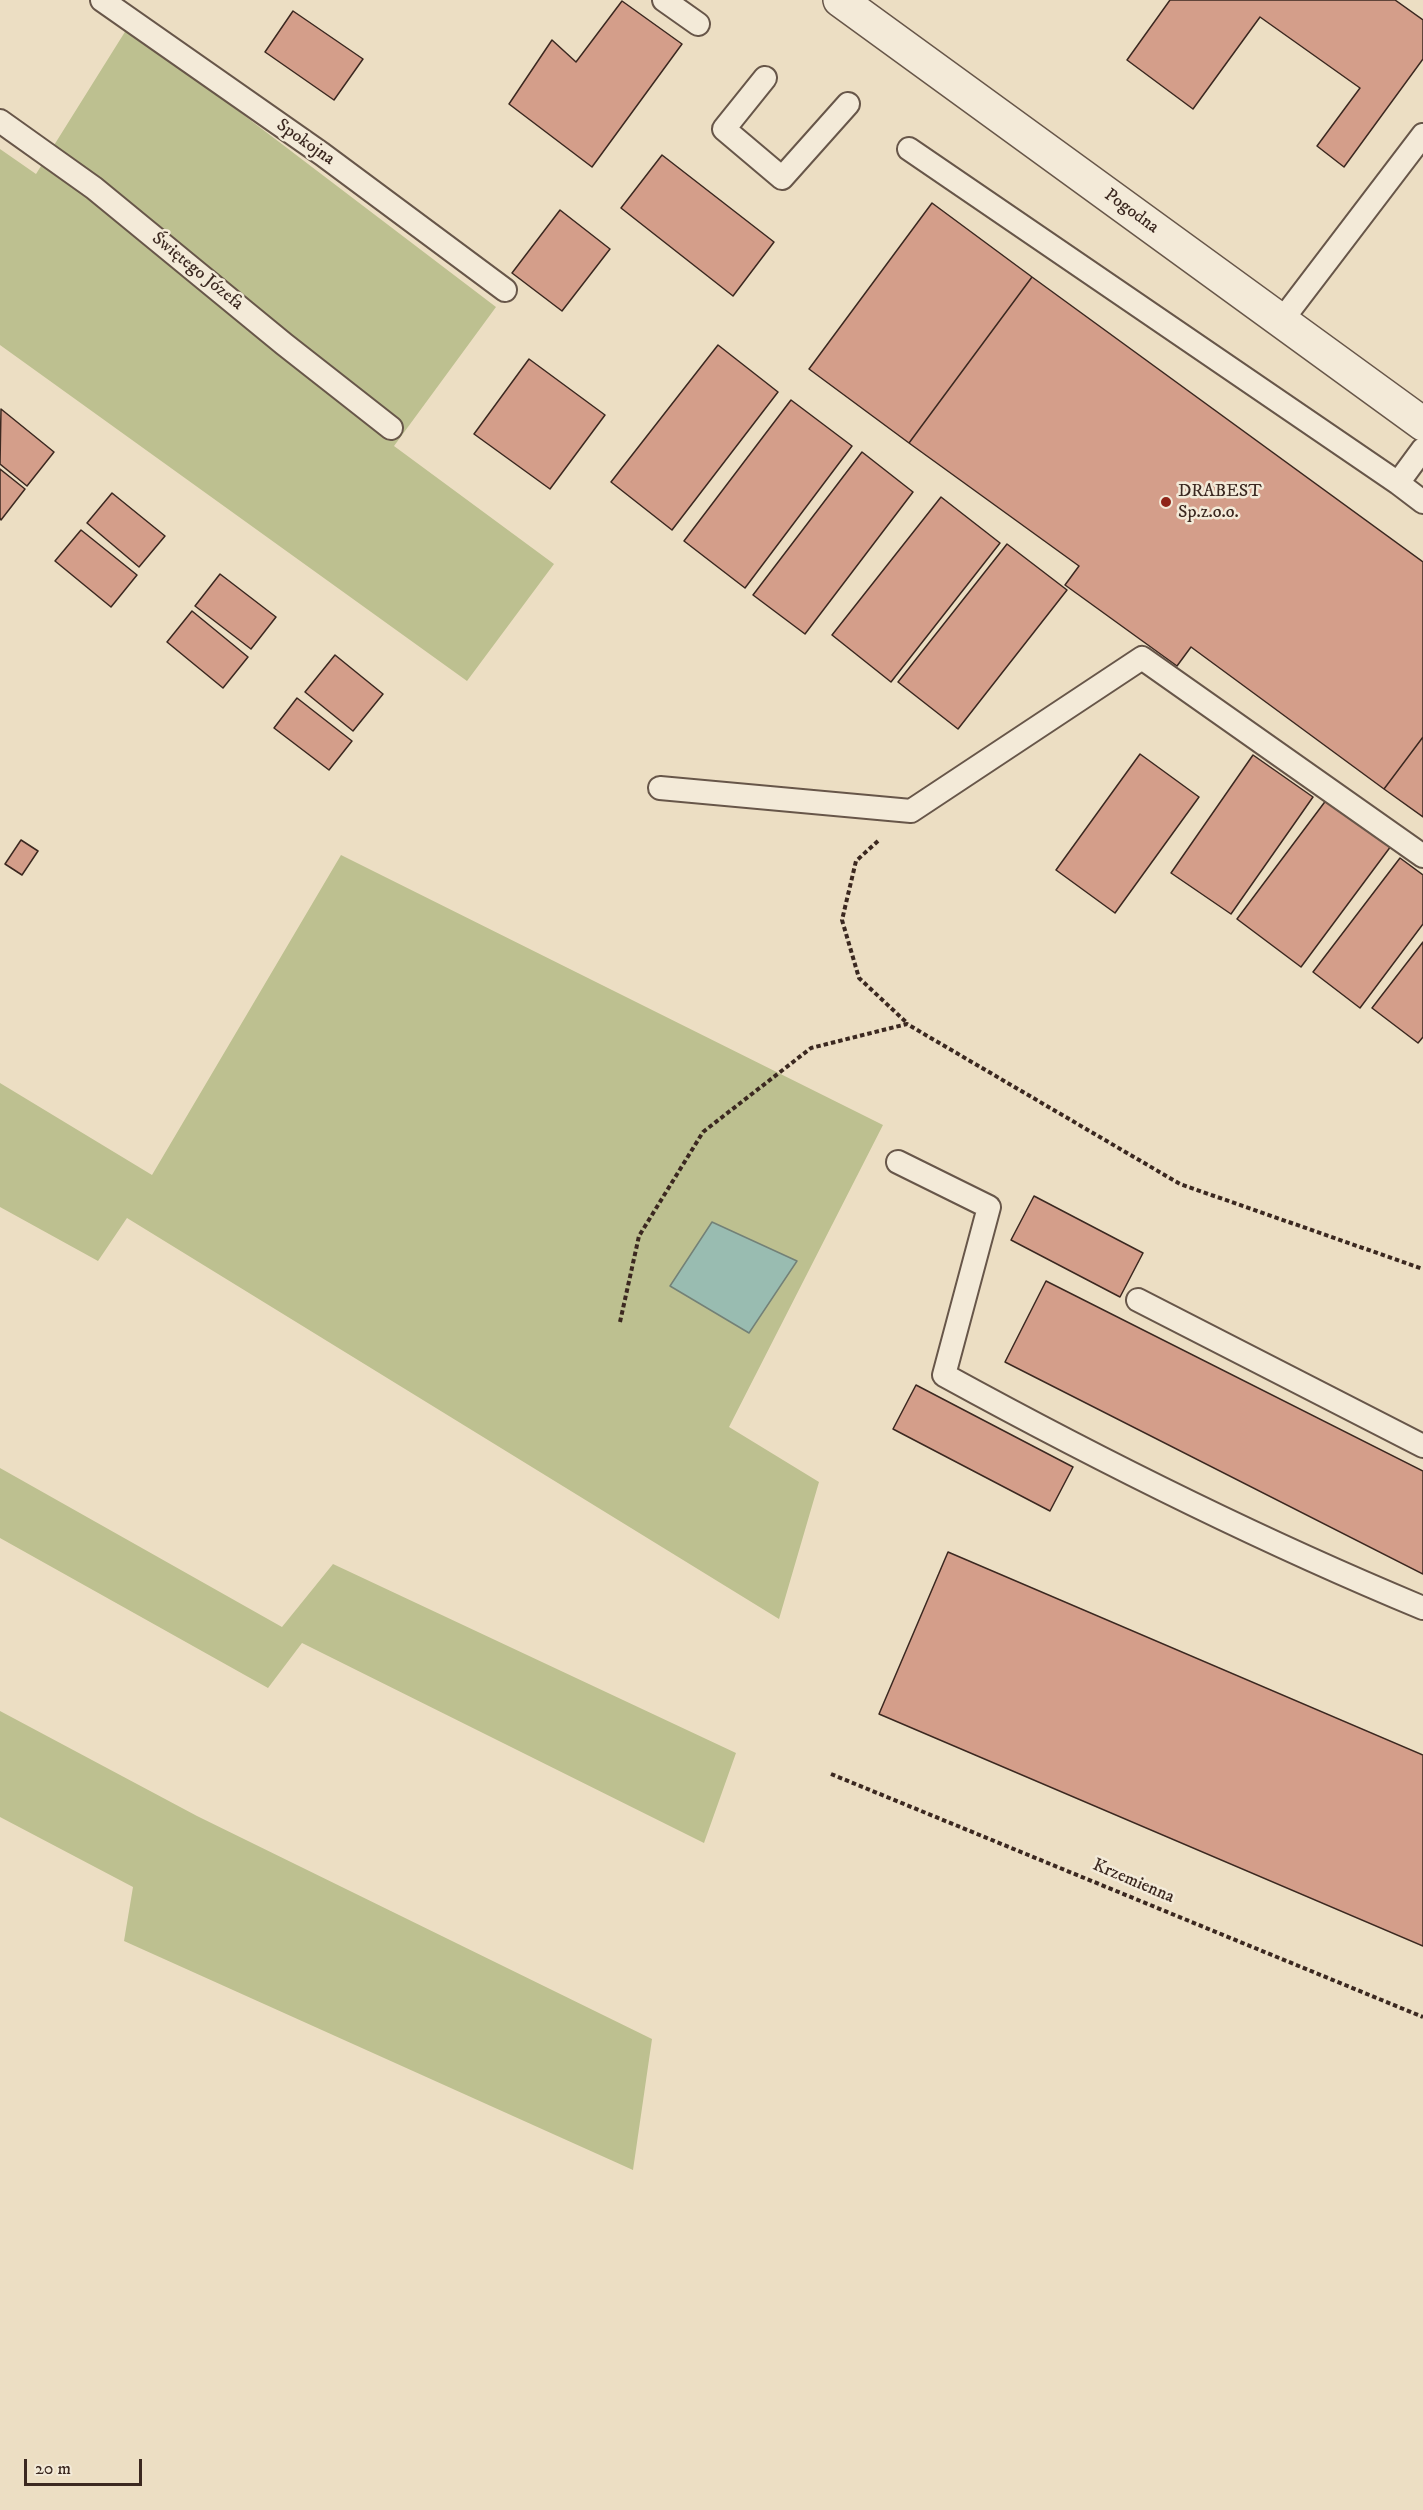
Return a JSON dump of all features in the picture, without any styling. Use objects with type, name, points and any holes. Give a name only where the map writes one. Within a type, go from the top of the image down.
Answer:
[{"type":"street","name":"Pogodna","points":[[840,0],[1423,424]]},
{"type":"lane","name":"Spokojna","points":[[102,0],[322,154],[505,290]]},
{"type":"lane","points":[[664,0],[698,24]]},
{"type":"lane","points":[[765,78],[724,129],[782,178],[848,104]]},
{"type":"lane","name":"Świętego Józefa","points":[[0,121],[94,188],[284,344],[391,428]]},
{"type":"lane","points":[[1282,321],[1423,135]]},
{"type":"lane","points":[[909,149],[1423,502]]},
{"type":"lane","points":[[1398,483],[1423,449]]},
{"type":"lane","points":[[660,788],[911,811],[1142,658],[1423,856]]},
{"type":"lane","points":[[898,1162],[989,1207],[944,1376],[1030,1422],[1325,1567],[1423,1608]]},
{"type":"lane","points":[[1137,1300],[1423,1446]]},
{"type":"path","points":[[911,811],[856,861],[842,920],[859,978],[907,1024],[1180,1184],[1423,1269]]},
{"type":"path","points":[[620,1322],[639,1236],[704,1132],[811,1048],[907,1024]]},
{"type":"path","name":"Krzemienna","points":[[831,1774],[1423,2017]]},
{"type":"green space","points":[[128,27],[496,307],[394,446],[554,564],[467,681],[0,345],[0,149],[36,174]]},
{"type":"green space","points":[[341,855],[883,1125],[729,1427],[819,1482],[779,1619],[127,1218],[98,1261],[0,1207],[0,1083],[152,1175]]},
{"type":"green space","points":[[0,1468],[282,1627],[333,1564],[736,1753],[704,1843],[302,1643],[268,1688],[0,1538]]},
{"type":"green space","points":[[0,1711],[197,1816],[652,2039],[633,2170],[124,1941],[133,1887],[0,1817]]},
{"type":"water","points":[[712,1222],[797,1261],[749,1333],[670,1286]]},
{"type":"building","points":[[1170,0],[1395,0],[1423,20],[1423,59],[1344,167],[1317,146],[1360,88],[1260,17],[1193,109],[1127,60]]},
{"type":"building","points":[[622,1],[682,44],[592,167],[509,104],[552,40],[576,62]]},
{"type":"building","points":[[293,11],[363,59],[334,100],[265,52]]},
{"type":"building","points":[[662,155],[774,242],[733,296],[621,208]]},
{"type":"building","points":[[932,203],[1032,277],[909,443],[809,369]]},
{"type":"building","points":[[560,210],[610,249],[562,311],[512,273]]},
{"type":"building","name":"DRABEST Sp.z.o.o.","points":[[1032,277],[1423,562],[1423,737],[1384,789],[1191,647],[1177,666],[1065,585],[1079,566],[909,443]]},
{"type":"building","points":[[718,345],[778,392],[672,530],[611,482]]},
{"type":"building","points":[[529,359],[605,415],[550,489],[474,434]]},
{"type":"building","points":[[791,400],[852,446],[745,588],[684,541]]},
{"type":"building","points":[[1,409],[54,452],[27,486],[0,464]]},
{"type":"building","points":[[862,452],[913,492],[805,634],[753,595]]},
{"type":"building","points":[[0,469],[25,489],[1,520],[0,518]]},
{"type":"building","points":[[112,493],[165,536],[139,567],[87,523]]},
{"type":"building","points":[[941,497],[1000,543],[891,682],[832,635]]},
{"type":"building","points":[[81,530],[137,575],[111,607],[55,561]]},
{"type":"building","points":[[1007,544],[1067,590],[958,729],[898,682]]},
{"type":"building","points":[[220,574],[276,617],[251,649],[195,606]]},
{"type":"building","points":[[192,611],[248,657],[223,688],[167,642]]},
{"type":"building","points":[[335,655],[383,694],[353,731],[305,692]]},
{"type":"building","points":[[297,698],[352,741],[329,770],[274,728]]},
{"type":"building","points":[[1423,737],[1423,817],[1384,789]]},
{"type":"building","points":[[1140,754],[1199,797],[1115,913],[1056,870]]},
{"type":"building","points":[[1253,755],[1313,797],[1231,914],[1171,873]]},
{"type":"building","points":[[1330,795],[1394,842],[1301,967],[1237,919]]},
{"type":"building","points":[[21,840],[38,851],[22,875],[5,864]]},
{"type":"building","points":[[1400,858],[1423,875],[1423,924],[1360,1008],[1313,972]]},
{"type":"building","points":[[1423,942],[1423,1037],[1418,1043],[1372,1008]]},
{"type":"building","points":[[1034,1196],[1143,1253],[1120,1297],[1011,1240]]},
{"type":"building","points":[[1046,1281],[1423,1471],[1423,1574],[1005,1362]]},
{"type":"building","points":[[916,1385],[1073,1467],[1050,1511],[893,1429]]},
{"type":"building","points":[[948,1552],[1423,1755],[1423,1946],[879,1714]]},
{"type":"place","name":"DRABEST Sp.z.o.o.","points":[[1166,502]]}]
